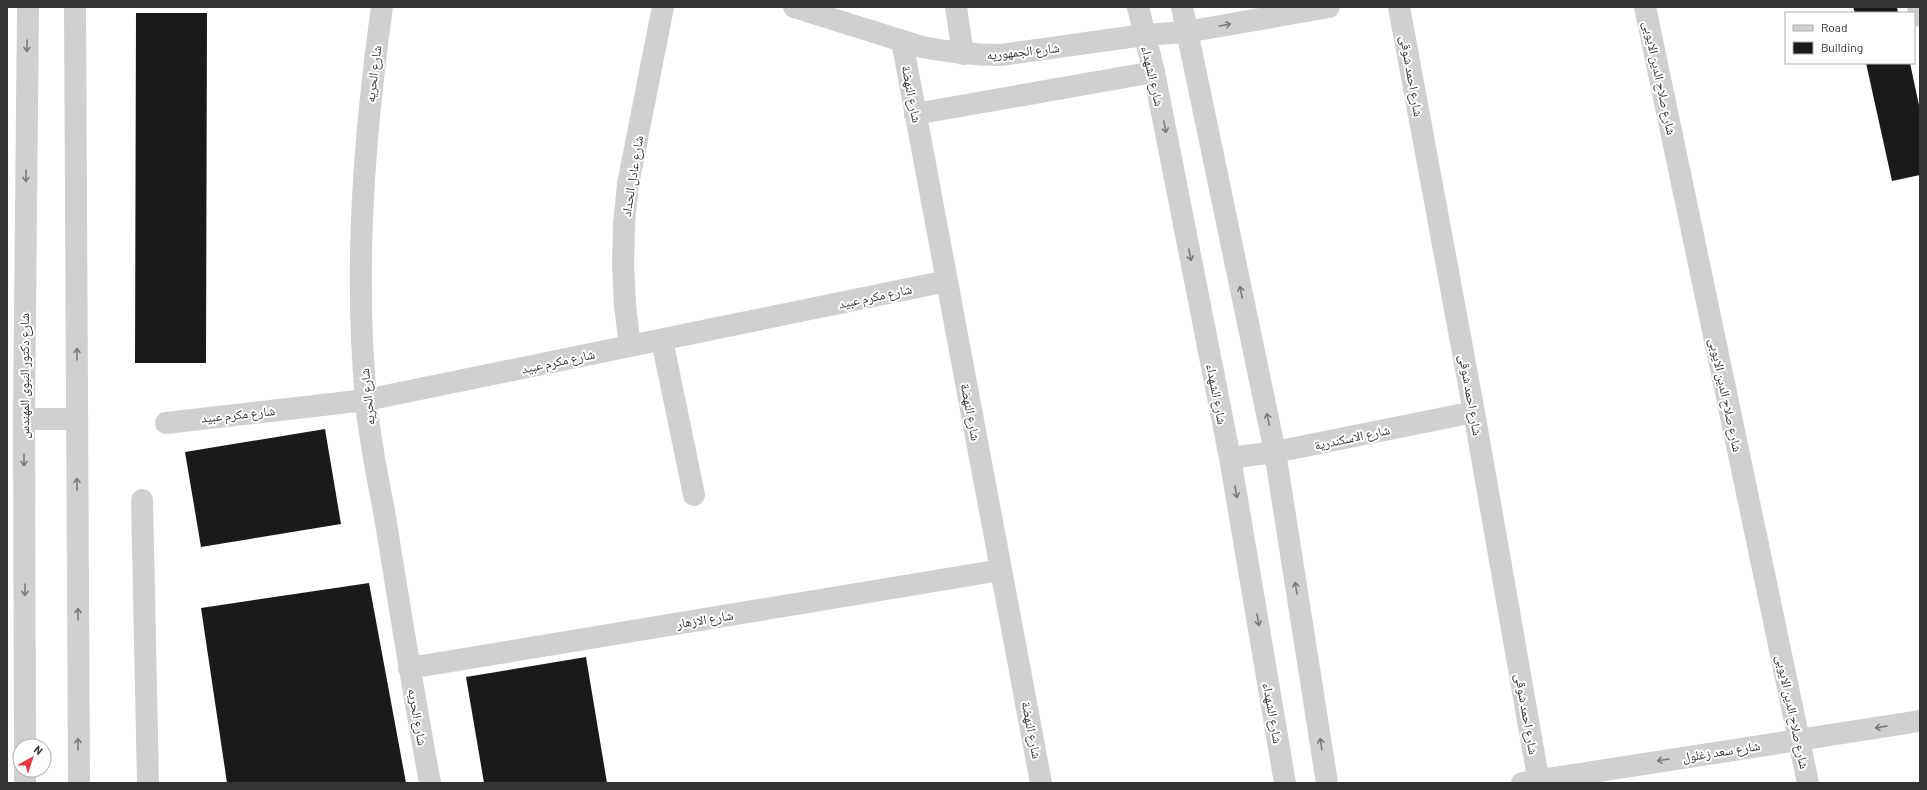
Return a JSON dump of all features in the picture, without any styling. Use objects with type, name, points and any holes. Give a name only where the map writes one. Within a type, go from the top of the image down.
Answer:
[{"type":"street","name":"شارع دكتور النبوى المهندس","points":[[24,738],[16,666],[24,419],[28,7]]},
{"type":"street","points":[[75,7],[78,783]]},
{"type":"street","name":"شارع الحريه","points":[[382,7],[371,90],[362,193],[361,297],[366,400],[409,668],[430,783]]},
{"type":"street","name":"شارع عادل الحداد","points":[[630,346],[622,265],[624,224],[628,184],[663,7]]},
{"type":"street","name":"شارع الجمهوريه","points":[[794,7],[902,41],[942,51],[963,54],[1001,55],[1144,36],[1186,32],[1328,7]]},
{"type":"street","points":[[956,7],[963,54]]},
{"type":"street","name":"شارع الشهداء","points":[[1138,7],[1154,72],[1230,458],[1285,783]]},
{"type":"street","points":[[1182,7],[1275,452],[1327,783]]},
{"type":"street","name":"شارع احمد شوقى","points":[[1400,7],[1474,412],[1533,782]]},
{"type":"street","name":"شارع صلاح الدين الايوبى","points":[[1645,7],[1808,783]]},
{"type":"street","points":[[1918,7],[1920,16]]},
{"type":"street","name":"شارع النهضة","points":[[902,41],[1042,783]]},
{"type":"street","points":[[915,114],[1154,72]]},
{"type":"street","name":"شارع مكرم عبيد","points":[[166,423],[366,400],[947,281]]},
{"type":"street","points":[[662,340],[694,495]]},
{"type":"street","name":"شارع الاسكندرية","points":[[1230,458],[1275,452],[1474,412]]},
{"type":"street","points":[[24,419],[77,419]]},
{"type":"street","points":[[142,500],[148,783]]},
{"type":"street","name":"شارع الازهار","points":[[409,668],[1001,570]]},
{"type":"street","name":"شارع سعد زغلول","points":[[1533,782],[1798,739],[1920,722]]},
{"type":"building","points":[[1853,7],[1897,7],[1898,12],[1855,12]]},
{"type":"building","points":[[136,13],[207,13],[206,363],[135,363]]},
{"type":"building","points":[[1866,64],[1910,64],[1920,110],[1920,175],[1892,181]]},
{"type":"building","points":[[325,429],[341,524],[201,547],[185,452]]},
{"type":"building","points":[[369,583],[406,783],[227,783],[201,608]]},
{"type":"building","points":[[586,657],[607,783],[484,783],[466,677]]}]
